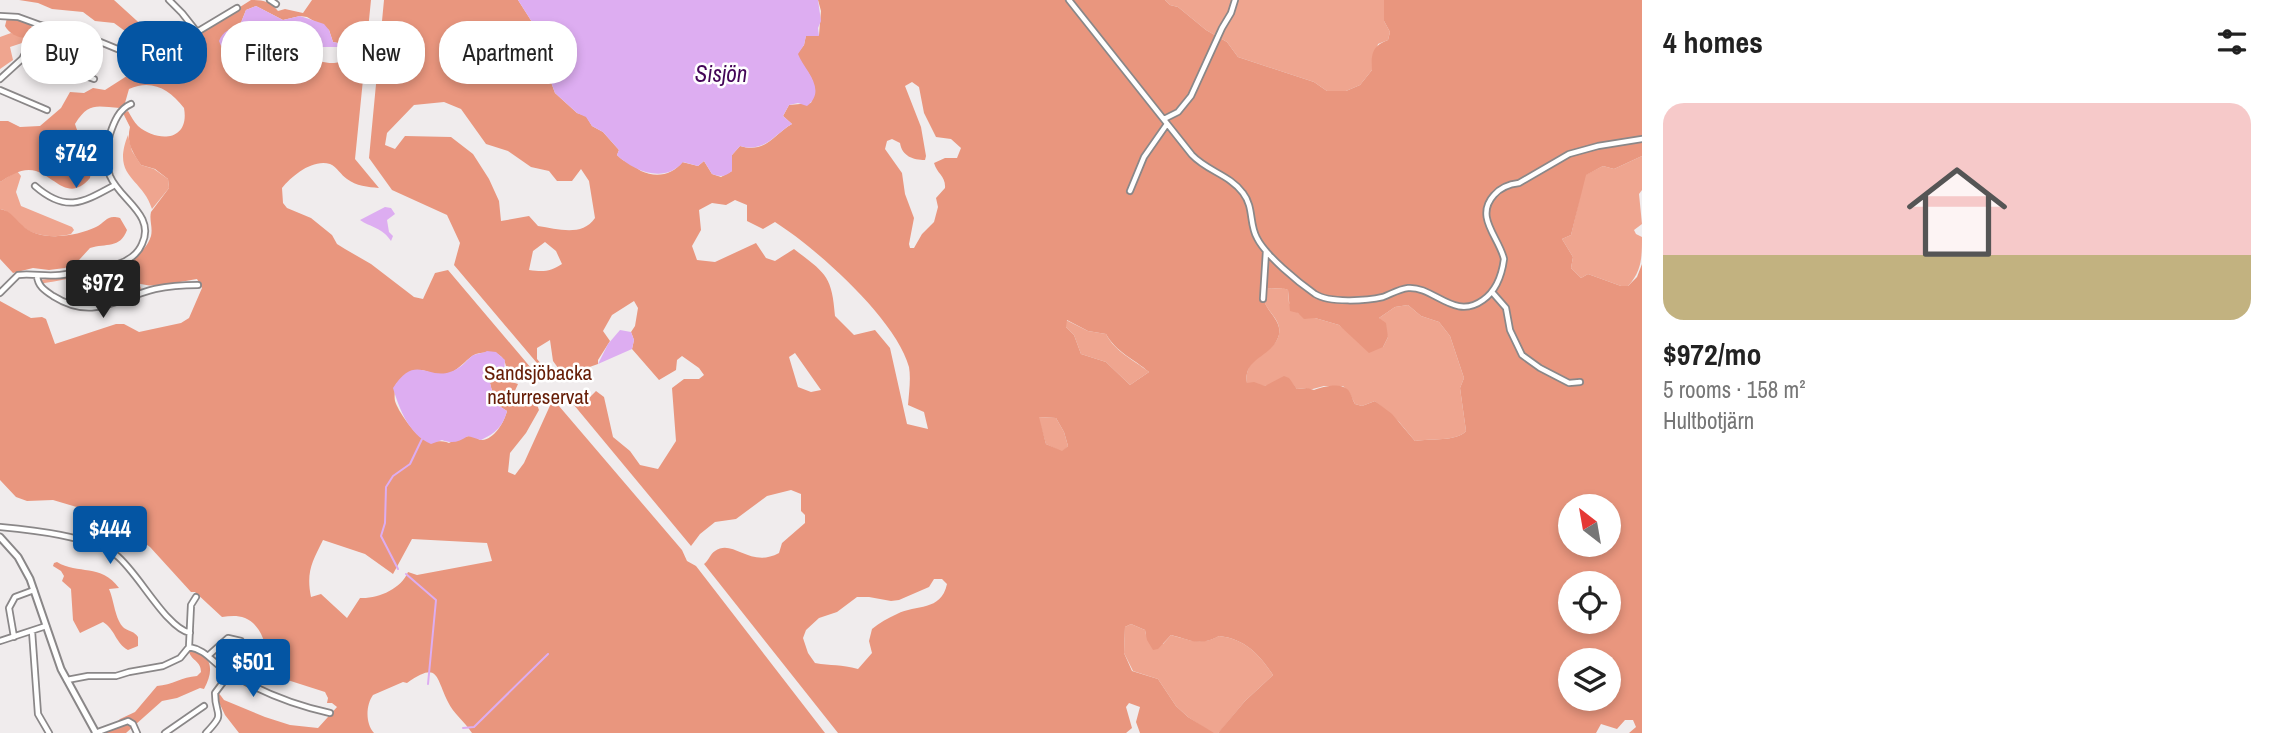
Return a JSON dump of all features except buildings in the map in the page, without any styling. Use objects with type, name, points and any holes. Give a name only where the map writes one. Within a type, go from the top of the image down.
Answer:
[{"type":"street","points":[[169,0],[197,32],[237,8]]},
{"type":"street","points":[[270,0],[276,4]]},
{"type":"street","points":[[1069,0],[1198,161],[1228,178],[1242,191],[1250,205],[1256,237],[1266,251],[1313,293],[1331,300],[1374,298],[1410,288],[1466,307],[1478,303],[1492,292],[1504,258],[1486,218],[1488,203],[1496,192],[1519,183],[1569,154],[1642,139]]},
{"type":"street","points":[[1130,191],[1144,157],[1166,122],[1191,96],[1235,0]]},
{"type":"street","points":[[0,16],[19,17],[30,21]]},
{"type":"street","points":[[0,79],[21,60]]},
{"type":"street","points":[[0,90],[47,110]]},
{"type":"street","points":[[0,293],[15,276],[65,275],[89,264],[117,264],[139,250],[145,236],[143,219],[115,185],[107,165],[109,138],[119,114],[131,104]]},
{"type":"street","points":[[35,186],[52,199],[77,203],[89,200],[115,185]]},
{"type":"street","points":[[1263,299],[1266,251]]},
{"type":"street","points":[[37,276],[40,287],[50,294],[70,306],[87,309],[104,307],[159,288],[198,285]]},
{"type":"street","points":[[1492,292],[1506,308],[1510,330],[1521,355],[1540,369],[1569,383],[1580,382]]},
{"type":"street","points":[[0,527],[73,538],[107,549],[129,567],[174,624],[190,634]]},
{"type":"street","points":[[0,537],[23,564],[67,680],[96,733],[128,721],[133,724],[137,733]]},
{"type":"street","points":[[14,637],[9,608],[15,597],[34,590]]},
{"type":"street","points":[[67,680],[88,676],[116,676],[163,666],[180,658],[190,647],[191,605],[196,597]]},
{"type":"street","points":[[0,641],[46,626]]},
{"type":"street","points":[[32,631],[38,712],[42,725],[49,733]]},
{"type":"street","points":[[206,733],[219,719],[215,693],[246,653],[241,641],[228,638],[209,655]]},
{"type":"street","points":[[190,647],[209,655],[232,674],[293,702],[330,713]]},
{"type":"street","points":[[165,733],[204,706]]},
{"type":"shaded area","points":[[19,0],[114,0],[137,21],[117,21],[117,25],[95,21],[83,12],[52,9],[38,3]]},
{"type":"shaded area","points":[[251,0],[266,2],[278,11],[285,9],[303,13],[312,0],[371,0],[369,21],[337,21],[337,43],[333,42],[329,30],[323,26],[323,21],[300,16],[283,20],[256,6],[246,10],[242,21],[221,21],[221,84],[323,84],[323,62],[337,62],[337,84],[363,84],[355,159],[379,188],[354,183],[330,164],[316,164],[291,178],[282,188],[283,203],[287,208],[311,218],[332,235],[337,244],[371,264],[414,297],[423,299],[435,273],[448,270],[542,381],[534,383],[518,370],[506,366],[498,354],[476,354],[450,373],[442,375],[414,371],[396,384],[395,401],[402,416],[418,435],[428,441],[449,443],[471,436],[487,439],[498,429],[507,411],[499,406],[499,399],[493,395],[490,383],[496,377],[518,384],[513,395],[535,399],[539,410],[510,453],[508,472],[515,475],[524,463],[553,399],[682,550],[687,561],[696,566],[825,733],[472,733],[450,706],[438,679],[431,672],[373,695],[368,714],[374,733],[239,733],[225,715],[216,696],[218,692],[224,700],[290,725],[318,728],[337,707],[327,703],[325,692],[275,676],[275,671],[262,667],[266,654],[265,646],[260,632],[251,621],[242,617],[222,617],[195,592],[191,592],[150,547],[120,525],[90,511],[53,500],[27,501],[16,497],[0,480],[0,301],[31,318],[46,319],[55,344],[116,324],[124,324],[139,332],[181,323],[189,318],[202,288],[197,279],[166,285],[147,285],[138,283],[120,271],[148,243],[151,236],[151,212],[169,188],[168,179],[155,169],[141,165],[135,156],[130,143],[130,127],[123,113],[128,111],[138,126],[154,135],[171,136],[177,133],[185,119],[184,108],[166,91],[153,86],[137,86],[129,89],[125,103],[120,108],[94,107],[80,117],[75,124],[78,131],[83,140],[99,155],[92,163],[90,178],[82,185],[75,188],[62,186],[31,170],[17,172],[0,182],[0,121],[8,121],[20,127],[40,126],[61,108],[70,92],[84,93],[93,88],[105,90],[117,82],[207,84],[207,28]],"holes":[[[412,539],[487,543],[492,561],[417,575],[408,572],[405,578],[388,592],[360,598],[347,618],[321,594],[311,597],[311,567],[323,540],[365,554],[393,574]]]},
{"type":"shaded area","points":[[384,0],[518,0],[531,21],[439,21],[439,84],[552,84],[555,93],[577,113],[586,116],[592,126],[603,132],[619,150],[619,157],[641,171],[658,175],[674,170],[682,162],[698,166],[704,161],[712,174],[721,177],[732,171],[732,155],[740,146],[749,148],[763,145],[792,124],[783,116],[789,105],[811,103],[813,82],[797,54],[804,45],[806,35],[819,35],[821,11],[818,0],[1165,0],[1227,42],[1238,57],[1314,82],[1327,91],[1346,91],[1360,85],[1372,70],[1372,55],[1376,48],[1388,40],[1390,32],[1384,21],[1384,0],[1642,0],[1642,156],[1614,169],[1603,166],[1586,175],[1571,235],[1562,239],[1573,257],[1571,268],[1581,278],[1588,274],[1628,286],[1637,277],[1642,264],[1642,733],[1629,733],[1636,727],[1633,720],[1625,720],[1617,729],[1601,724],[1596,733],[1218,733],[1245,701],[1273,675],[1262,660],[1244,644],[1219,636],[1200,642],[1171,635],[1158,649],[1153,650],[1145,630],[1131,624],[1125,627],[1124,653],[1132,671],[1158,679],[1176,706],[1214,733],[1140,733],[1136,722],[1140,707],[1129,703],[1126,707],[1132,728],[1126,733],[838,733],[704,564],[713,552],[722,548],[759,558],[779,553],[782,543],[805,523],[805,515],[801,511],[801,494],[791,490],[767,496],[736,519],[715,522],[700,534],[691,546],[564,393],[585,392],[589,398],[596,391],[604,397],[613,437],[630,451],[640,465],[658,469],[676,441],[672,388],[684,379],[699,379],[704,375],[699,368],[682,356],[677,360],[676,370],[659,380],[632,349],[634,340],[631,332],[635,326],[638,308],[634,301],[612,315],[603,331],[610,341],[598,364],[564,376],[553,361],[550,340],[537,348],[537,359],[548,372],[547,375],[454,265],[460,243],[447,215],[392,190],[369,158],[376,84],[425,84],[425,21],[382,21]],"holes":[[[912,82],[919,87],[924,113],[936,137],[951,139],[961,148],[957,158],[945,158],[934,163],[945,188],[936,198],[938,207],[934,222],[922,234],[914,248],[910,248],[909,244],[914,218],[905,194],[902,173],[885,149],[887,141],[892,139],[900,143],[909,156],[925,160],[921,127],[905,86]],[[444,102],[461,109],[486,144],[508,151],[531,167],[549,171],[557,181],[572,181],[581,169],[589,181],[595,218],[590,224],[577,230],[538,226],[529,216],[501,221],[499,201],[489,179],[473,154],[451,137],[405,136],[395,149],[385,145],[387,133],[414,105]],[[735,200],[747,205],[747,221],[763,229],[775,222],[832,267],[872,307],[901,348],[910,371],[908,405],[924,412],[928,429],[907,424],[890,348],[875,330],[854,335],[835,316],[832,292],[825,276],[794,249],[775,261],[766,258],[756,243],[715,262],[697,260],[692,246],[701,230],[699,210],[712,203],[726,205]],[[545,242],[556,251],[562,264],[550,270],[529,270],[533,251]],[[1264,289],[1288,290],[1290,311],[1298,313],[1304,319],[1315,318],[1339,325],[1369,353],[1383,347],[1388,337],[1386,323],[1379,318],[1395,307],[1408,305],[1421,316],[1439,322],[1450,336],[1464,378],[1460,388],[1466,431],[1456,437],[1415,441],[1392,414],[1375,401],[1362,406],[1355,404],[1350,392],[1344,387],[1335,385],[1314,390],[1297,389],[1289,378],[1284,376],[1265,386],[1254,382],[1247,383],[1249,369],[1273,346],[1279,334],[1278,323],[1264,300]],[[1067,320],[1088,331],[1106,334],[1120,351],[1149,372],[1130,385],[1106,362],[1081,354],[1074,335],[1066,327]],[[795,353],[821,390],[811,392],[798,387],[789,357]],[[1039,417],[1056,418],[1068,446],[1062,451],[1046,444]],[[934,579],[942,579],[947,584],[944,593],[934,603],[904,611],[872,629],[869,641],[872,653],[858,669],[815,663],[808,653],[803,638],[806,630],[819,618],[837,612],[857,597],[899,600],[929,587]]]},
{"type":"shaded area","points":[[1165,0],[1384,0],[1384,21],[1390,32],[1388,40],[1378,44],[1372,70],[1360,85],[1346,91],[1327,91],[1314,82],[1238,57],[1227,42]]},
{"type":"shaded area","points":[[7,18],[22,21],[21,37],[13,34],[5,26]]},
{"type":"shaded area","points":[[11,33],[21,36],[21,43],[10,47],[13,60],[0,69],[0,37]]},
{"type":"shaded area","points":[[128,135],[132,151],[141,165],[154,169],[168,179],[169,188],[152,209],[142,190],[125,169],[123,160]]},
{"type":"shaded area","points":[[1642,156],[1642,190],[1639,194],[1642,224],[1634,230],[1642,237],[1642,251],[1636,275],[1628,286],[1588,274],[1581,278],[1571,268],[1573,257],[1562,239],[1571,235],[1585,175],[1603,166],[1614,169]]},
{"type":"shaded area","points":[[17,171],[21,176],[16,192],[21,206],[72,227],[74,230],[71,234],[52,236],[33,232],[0,209],[0,182]]},
{"type":"shaded area","points":[[0,209],[10,213],[29,231],[43,235],[62,236],[82,232],[112,217],[120,218],[127,230],[121,240],[90,248],[79,260],[65,268],[33,268],[13,273],[0,259]]},
{"type":"shaded area","points":[[124,264],[120,271],[105,270],[100,283],[122,289],[132,289],[136,287],[135,284],[139,284],[142,290],[110,302],[103,291],[85,279],[41,283],[40,280],[69,276],[88,267],[105,268]]},
{"type":"shaded area","points":[[1264,289],[1288,290],[1289,303],[1298,313],[1339,325],[1352,335],[1383,347],[1388,337],[1379,318],[1395,307],[1408,305],[1421,316],[1439,322],[1450,336],[1464,378],[1460,388],[1466,431],[1456,437],[1415,441],[1399,422],[1375,401],[1362,406],[1355,404],[1343,386],[1324,386],[1309,390],[1297,389],[1292,383],[1264,386],[1247,383],[1250,366],[1272,347],[1279,334],[1278,324],[1265,304]]},
{"type":"shaded area","points":[[1066,320],[1088,331],[1106,334],[1120,351],[1149,372],[1130,385],[1106,362],[1081,354],[1074,335],[1066,327]]},
{"type":"shaded area","points":[[1038,417],[1056,418],[1068,446],[1062,452],[1046,444]]},
{"type":"shaded area","points":[[57,562],[97,572],[112,580],[119,588],[109,589],[119,620],[124,628],[138,637],[138,646],[128,650],[103,622],[80,633],[73,620],[71,589],[62,581],[64,576],[61,571],[53,566]]},
{"type":"shaded area","points":[[1131,624],[1145,630],[1146,635],[1163,644],[1171,635],[1195,641],[1206,641],[1219,636],[1236,640],[1257,654],[1273,675],[1245,701],[1218,733],[1212,733],[1176,706],[1158,679],[1133,671],[1124,653],[1125,627]]},
{"type":"shaded area","points":[[191,649],[204,655],[210,664],[204,689],[162,701],[126,733],[102,733],[101,731],[111,728],[120,719],[135,712],[157,686],[197,676],[201,668],[190,655]]},
{"type":"water","name":"Sisjön","points":[[518,0],[818,0],[821,21],[819,36],[806,36],[798,54],[813,80],[815,93],[807,106],[798,103],[789,105],[783,116],[792,124],[769,141],[757,147],[740,146],[732,155],[732,171],[727,174],[712,174],[704,161],[698,166],[683,162],[676,169],[667,172],[649,173],[624,161],[617,155],[619,150],[603,132],[592,126],[586,117],[577,113],[555,93],[552,84],[577,84],[577,21],[531,21]]},
{"type":"water","points":[[256,6],[283,20],[300,16],[315,21],[242,21],[246,10]]},
{"type":"water","points":[[323,24],[329,30],[333,42],[337,43],[337,47],[323,47]]},
{"type":"water","points":[[385,207],[391,208],[395,214],[387,220],[389,232],[393,236],[391,241],[380,230],[360,220]]},
{"type":"water","points":[[99,270],[120,271],[136,287],[119,290],[102,284],[93,278],[92,274]]},
{"type":"water","points":[[620,330],[631,332],[634,340],[632,349],[598,364],[608,344]]},
{"type":"water","points":[[487,351],[496,352],[505,360],[504,371],[490,383],[493,395],[499,399],[499,406],[507,411],[501,425],[481,440],[468,436],[455,442],[442,440],[431,444],[423,440],[406,420],[393,388],[408,372],[450,372],[474,355]]},
{"type":"waterway","points":[[398,569],[381,536],[385,523],[386,487],[393,476],[410,464],[422,439]]},
{"type":"waterway","points":[[406,574],[436,600],[428,684]]},
{"type":"waterway","points":[[463,728],[474,727],[548,654]]},
{"type":"park label","name":"Sandsjöbacka naturreservat","points":[[538,385]]}]
